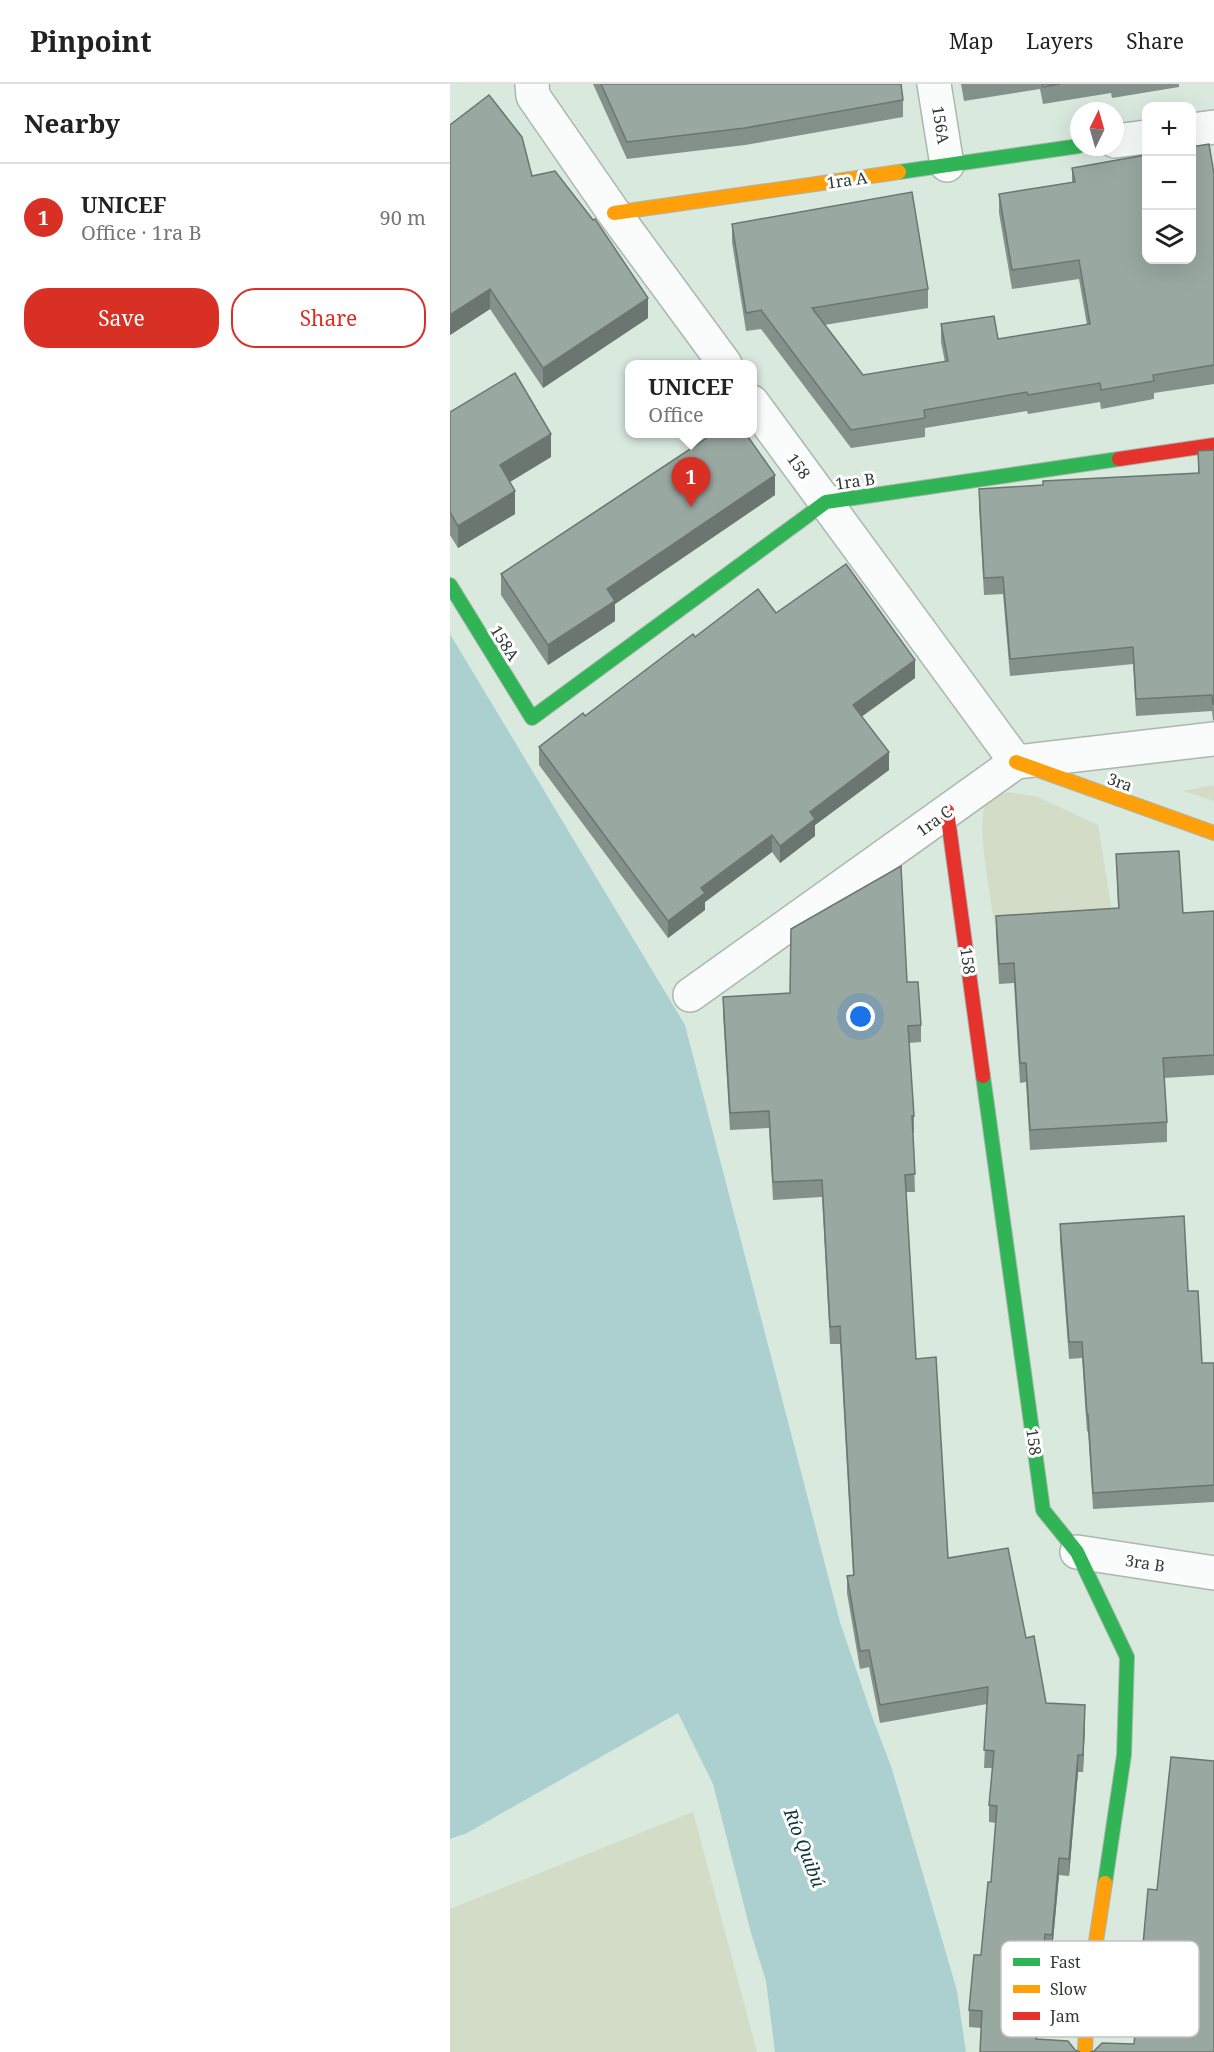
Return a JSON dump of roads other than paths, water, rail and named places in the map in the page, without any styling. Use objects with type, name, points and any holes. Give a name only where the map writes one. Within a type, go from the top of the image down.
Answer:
[{"type":"street","points":[[532,84],[533,96],[614,213],[722,360]]},
{"type":"street","name":"156A","points":[[934,84],[947,165]]},
{"type":"street","points":[[1196,129],[1214,127]]},
{"type":"street","points":[[1124,140],[1142,138]]},
{"type":"street","name":"1ra A","points":[[614,213],[1070,147]]},
{"type":"street","name":"158","points":[[757,407],[1016,762]]},
{"type":"street","name":"1ra B","points":[[532,718],[826,502],[1214,445]]},
{"type":"street","name":"158A","points":[[450,585],[532,718]]},
{"type":"street","name":"1ra C","points":[[690,995],[1016,762],[1214,739]]},
{"type":"street","name":"3ra","points":[[1016,762],[1214,833]]},
{"type":"street","name":"158","points":[[947,811],[1043,1510],[1077,1552],[1127,1657],[1124,1755],[1096,1941]]},
{"type":"street","name":"3ra B","points":[[1077,1552],[1214,1573]]},
{"type":"street","name":"158","points":[[1085,2052],[1086,2037]]},
{"type":"water","name":"Río Quibú","points":[[450,634],[685,1025],[840,1622],[891,1766],[923,1874],[957,1991],[966,2052],[775,2052],[766,1981],[751,1933],[713,1784],[678,1713],[467,1833],[450,1839]]},
{"type":"place","name":"UNICEF","points":[[691,507]]}]
